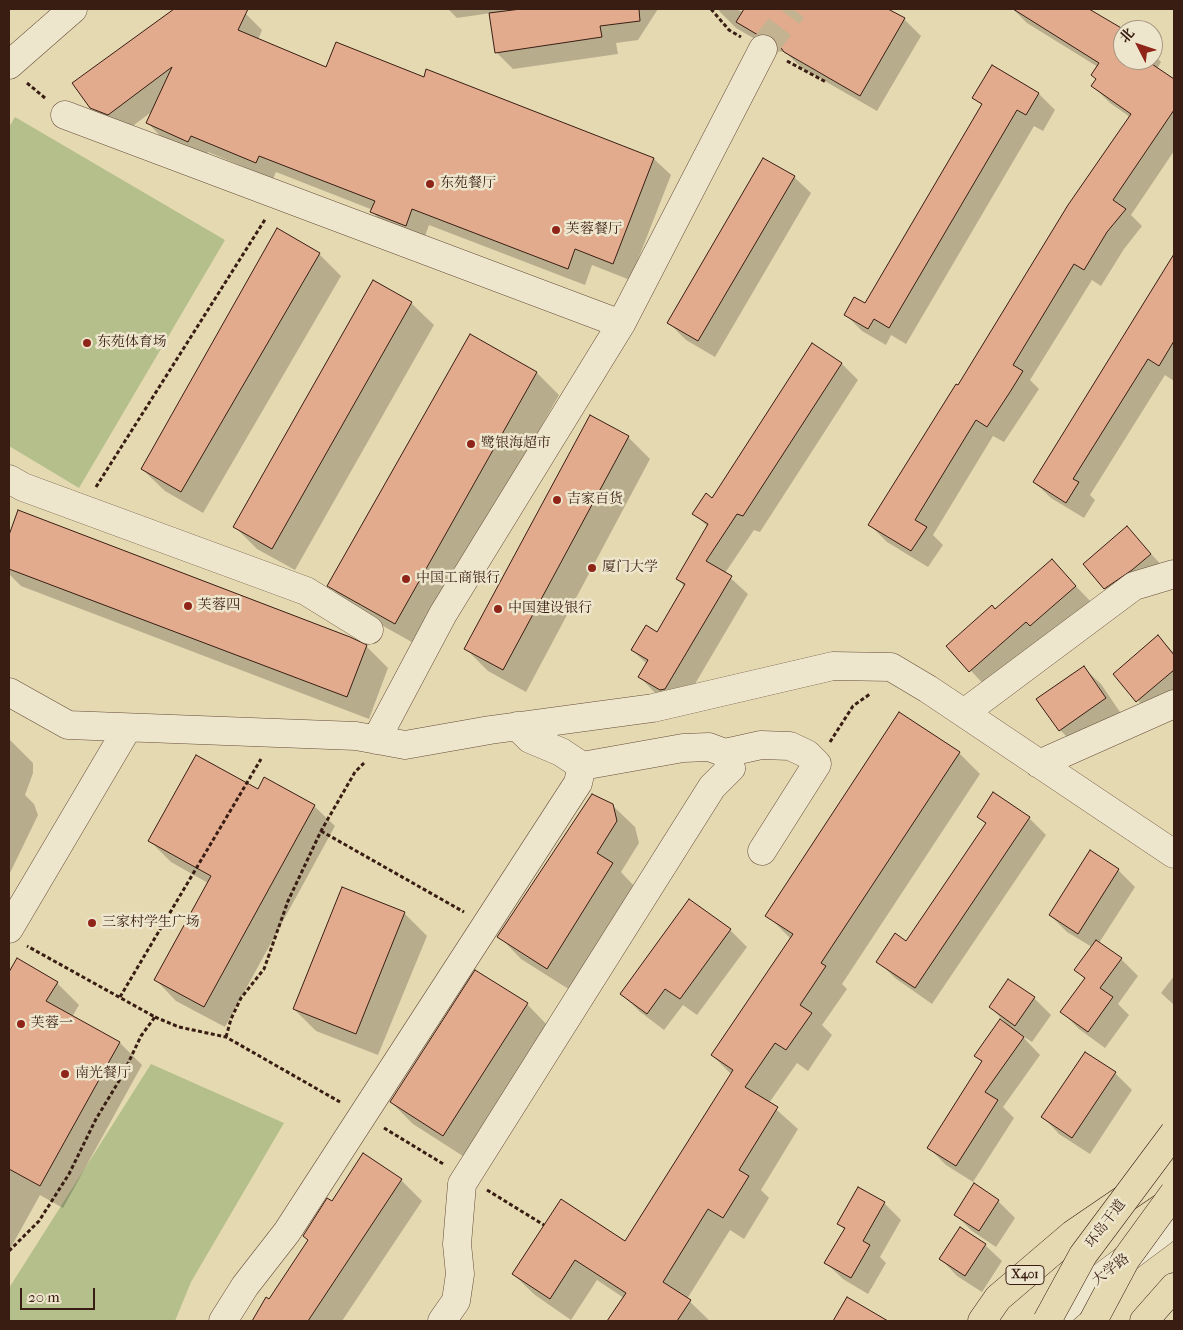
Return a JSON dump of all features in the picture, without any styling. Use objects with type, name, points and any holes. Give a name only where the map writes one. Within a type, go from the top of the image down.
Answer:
[{"type":"highway","name":"环岛干道","points":[[1047,1321],[1083,1255],[1174,1133]]},
{"type":"highway","name":"X401","points":[[982,1321],[998,1298],[1073,1234],[1174,1165]]},
{"type":"highway","points":[[1093,1321],[1126,1259],[1174,1194]]},
{"type":"highway","points":[[1144,1321],[1174,1287]]},
{"type":"street","points":[[16,73],[73,9]]},
{"type":"street","points":[[376,740],[443,614],[621,324],[763,48]]},
{"type":"street","points":[[65,115],[621,324]]},
{"type":"street","points":[[10,482],[306,591],[369,630]]},
{"type":"street","points":[[964,713],[1134,586],[1174,574]]},
{"type":"street","points":[[9,692],[68,725],[127,729],[356,736],[405,745],[517,726],[653,708],[833,666],[891,667],[964,713],[1174,854]]},
{"type":"street","points":[[1039,764],[1174,704]]},
{"type":"street","points":[[517,726],[530,739],[561,752],[582,766],[683,748],[709,747],[725,753],[761,745],[790,746],[807,754],[817,764],[762,850]]},
{"type":"street","points":[[17,937],[127,729]]},
{"type":"street","points":[[442,1321],[456,1301],[460,1274],[457,1244],[462,1184],[712,787],[731,768],[725,753]]},
{"type":"street","points":[[223,1321],[245,1286],[292,1224],[578,783],[582,766]]},
{"type":"street","name":"大学路","points":[[1051,1321],[1095,1282],[1174,1222]]},
{"type":"path","points":[[16,73],[65,115]]},
{"type":"path","points":[[82,509],[268,216]]},
{"type":"path","points":[[817,764],[853,706],[869,694],[877,694]]},
{"type":"path","points":[[120,998],[276,733]]},
{"type":"path","points":[[17,937],[155,1017],[179,1027],[226,1037],[241,998],[264,969],[288,901],[321,831],[355,772],[369,758],[376,740]]},
{"type":"path","points":[[321,831],[486,924]]},
{"type":"path","points":[[9,1251],[39,1221],[69,1174],[96,1119],[122,1076],[141,1036],[155,1017]]},
{"type":"green space","name":"东苑体育场","points":[[15,117],[225,240],[79,488],[9,446],[9,127]]},
{"type":"green space","points":[[151,1064],[284,1123],[191,1282],[175,1321],[9,1321],[9,1288]]},
{"type":"building","points":[[174,9],[248,9],[238,30],[326,67],[336,42],[424,77],[426,69],[654,158],[613,264],[575,249],[568,269],[412,209],[406,226],[370,212],[375,201],[259,156],[256,163],[191,136],[188,142],[146,123],[172,67],[108,115],[90,108],[72,83]]},
{"type":"building","points":[[521,9],[639,9],[640,21],[600,26],[602,37],[495,53],[489,13]]},
{"type":"building","points":[[744,9],[888,9],[905,18],[860,96],[784,52],[771,35],[758,35],[736,22]]},
{"type":"building","points":[[1013,9],[1089,9],[1113,23],[1113,70],[1161,70],[1174,79],[1174,110],[1113,200],[1126,209],[1107,232],[1084,270],[1074,264],[1013,365],[1023,371],[1010,392],[987,427],[976,420],[915,520],[927,527],[911,551],[868,525],[956,384],[958,385],[1068,205],[1131,114],[1091,86],[1096,79],[1091,75],[1099,63]]},
{"type":"building","points":[[992,65],[1039,93],[1026,115],[1017,110],[889,328],[874,319],[868,329],[844,315],[854,297],[865,303],[982,104],[972,98]]},
{"type":"building","points":[[763,158],[795,176],[698,341],[667,323]]},
{"type":"building","points":[[277,228],[320,253],[181,492],[141,469]]},
{"type":"building","points":[[1174,254],[1174,341],[1159,366],[1148,359],[1073,479],[1079,482],[1066,503],[1033,482]]},
{"type":"building","points":[[373,280],[412,302],[272,549],[233,527]]},
{"type":"building","points":[[470,334],[537,372],[395,624],[327,586]]},
{"type":"building","points":[[812,343],[842,363],[743,516],[737,514],[706,561],[732,576],[665,689],[660,690],[638,677],[648,660],[631,650],[646,625],[657,632],[685,584],[676,579],[708,524],[692,514],[706,493],[712,498]]},
{"type":"building","points":[[590,415],[629,436],[503,670],[464,649]]},
{"type":"building","name":"芙蓉四","points":[[18,510],[367,645],[347,697],[9,569],[9,535]]},
{"type":"building","points":[[1127,526],[1151,554],[1104,589],[1083,564]]},
{"type":"building","points":[[1052,559],[1076,586],[1030,626],[1026,622],[969,672],[946,646],[992,605],[995,609]]},
{"type":"building","points":[[1158,635],[1174,655],[1174,670],[1136,702],[1113,674]]},
{"type":"building","points":[[1084,666],[1106,698],[1059,731],[1036,699]]},
{"type":"building","points":[[899,712],[960,752],[821,963],[826,966],[800,1005],[812,1013],[786,1050],[775,1043],[745,1087],[778,1107],[739,1170],[749,1176],[723,1218],[708,1209],[663,1282],[691,1300],[677,1321],[607,1321],[626,1293],[575,1260],[550,1299],[512,1274],[561,1199],[625,1241],[733,1070],[711,1055],[793,934],[765,916]]},
{"type":"building","points":[[196,755],[258,789],[264,777],[315,805],[204,1007],[154,980],[211,876],[148,841]]},
{"type":"building","points":[[993,792],[1030,817],[915,988],[876,962],[895,933],[906,941],[986,823],[977,817]]},
{"type":"building","points":[[592,794],[613,804],[617,821],[597,853],[613,863],[547,969],[497,937]]},
{"type":"building","points":[[1090,850],[1119,869],[1078,934],[1049,915]]},
{"type":"building","points":[[342,887],[405,912],[356,1034],[293,1009]]},
{"type":"building","points":[[689,899],[731,929],[680,999],[665,989],[647,1014],[620,994]]},
{"type":"building","points":[[1096,940],[1122,958],[1100,988],[1113,997],[1088,1032],[1060,1012],[1085,978],[1074,970]]},
{"type":"building","name":"南光餐厅","points":[[17,958],[58,982],[46,1001],[120,1042],[40,1186],[9,1169],[9,972]]},
{"type":"building","points":[[475,970],[528,1003],[443,1136],[390,1102]]},
{"type":"building","points":[[1008,979],[1035,997],[1015,1026],[989,1007]]},
{"type":"building","points":[[1000,1019],[1024,1037],[985,1092],[998,1100],[956,1166],[927,1148],[982,1061],[974,1056]]},
{"type":"building","points":[[1085,1052],[1116,1072],[1072,1138],[1041,1117]]},
{"type":"building","points":[[363,1153],[402,1179],[308,1321],[252,1321],[266,1297],[269,1299],[308,1240],[303,1236],[327,1198],[332,1201]]},
{"type":"building","points":[[974,1183],[999,1200],[979,1231],[954,1215]]},
{"type":"building","points":[[858,1187],[885,1202],[863,1241],[870,1245],[851,1278],[824,1263],[845,1228],[837,1224]]},
{"type":"building","points":[[960,1227],[986,1244],[965,1276],[939,1259]]},
{"type":"building","points":[[847,1297],[888,1321],[833,1321]]},
{"type":"tunnel","points":[[763,49],[793,9]]},
{"type":"place","name":"东苑餐厅","points":[[430,184]]},
{"type":"place","name":"芙蓉餐厅","points":[[556,230]]},
{"type":"place","name":"东苑体育场","points":[[87,343]]},
{"type":"place","name":"鹭银海超市","points":[[471,444]]},
{"type":"place","name":"吉家百货","points":[[557,500]]},
{"type":"place","name":"厦门大学","points":[[592,568]]},
{"type":"place","name":"中国工商银行","points":[[406,579]]},
{"type":"place","name":"芙蓉四","points":[[188,606]]},
{"type":"place","name":"中国建设银行","points":[[498,609]]},
{"type":"place","name":"三家村学生广场","points":[[92,923]]},
{"type":"place","name":"芙蓉一","points":[[21,1024]]},
{"type":"place","name":"南光餐厅","points":[[65,1074]]}]
